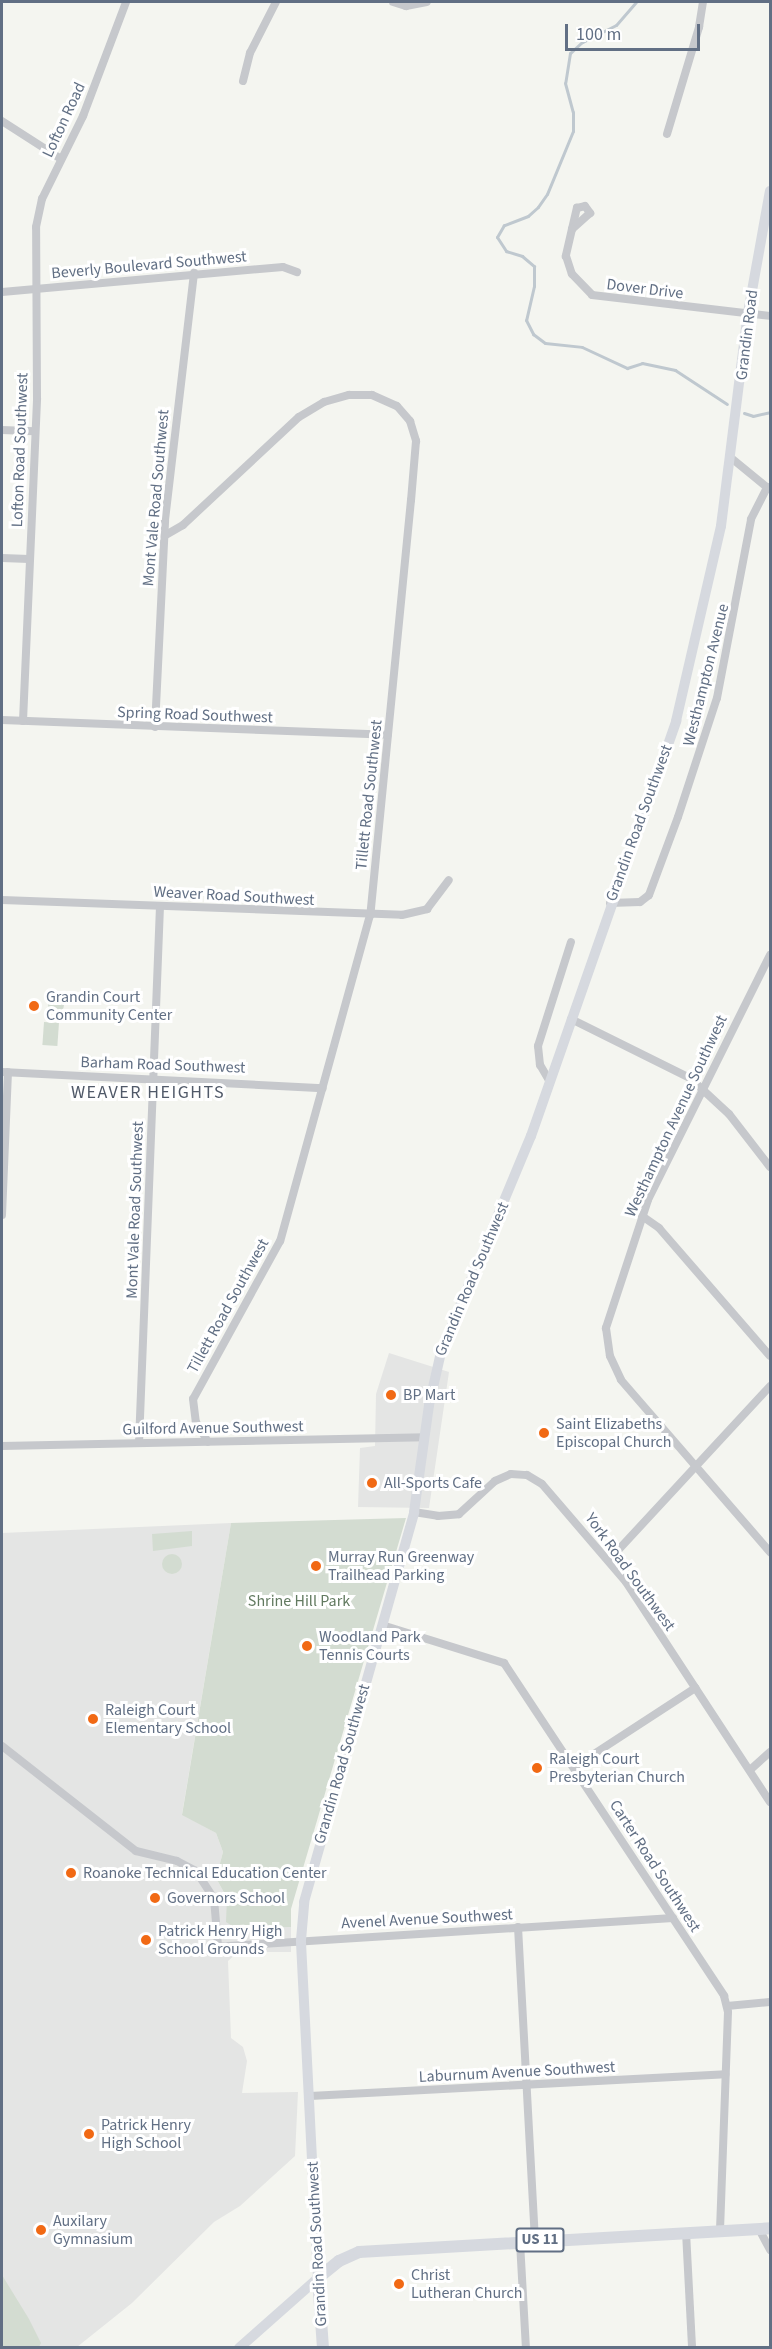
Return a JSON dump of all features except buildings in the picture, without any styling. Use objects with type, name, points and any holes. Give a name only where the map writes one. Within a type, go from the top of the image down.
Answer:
[{"type":"main road","name":"US 11","points":[[318,2278],[339,2261],[359,2252],[520,2241],[765,2229]]},
{"type":"main road","name":"Grandin Road Southwest","points":[[318,2278],[323,2348]]},
{"type":"street","name":"Lofton Road","points":[[37,251],[38,213],[61,159],[88,105],[126,2]]},
{"type":"street","points":[[243,81],[250,53],[276,2]]},
{"type":"street","points":[[393,2],[416,6],[427,2]]},
{"type":"street","points":[[667,134],[699,27],[703,2]]},
{"type":"street","points":[[2,121],[61,159]]},
{"type":"street","name":"Grandin Road","points":[[736,408],[748,313],[771,191]]},
{"type":"street","name":"Dover Drive","points":[[572,229],[568,264],[578,282],[592,295],[771,316]]},
{"type":"street","name":"Lofton Road Southwest","points":[[23,721],[35,431],[37,251]]},
{"type":"street","name":"Beverly Boulevard Southwest","points":[[2,292],[194,273],[283,267],[297,272]]},
{"type":"street","name":"Mont Vale Road Southwest","points":[[155,727],[164,536],[194,273]]},
{"type":"street","name":"Tillett Road Southwest","points":[[164,536],[183,525],[310,409],[334,398],[362,394],[381,398],[403,412],[410,421],[416,441],[370,915],[280,1241],[193,1399],[196,1422],[208,1442]]},
{"type":"street","name":"Grandin Road Southwest","points":[[318,2278],[301,1940],[304,1902],[414,1512],[441,1352],[521,1163],[610,903],[676,721],[711,573],[736,408]]},
{"type":"street","points":[[2,430],[35,431]]},
{"type":"street","points":[[730,458],[769,488]]},
{"type":"street","name":"Westhampton Avenue","points":[[610,903],[645,900],[678,818],[724,670],[751,519],[769,488]]},
{"type":"street","points":[[2,558],[29,559]]},
{"type":"street","name":"Spring Road Southwest","points":[[2,720],[388,735]]},
{"type":"street","name":"Weaver Road Southwest","points":[[2,900],[370,915],[419,912],[429,907],[449,880]]},
{"type":"street","name":"Mont Vale Road Southwest","points":[[139,1443],[160,906]]},
{"type":"street","points":[[550,1082],[540,1065],[538,1046],[571,942]]},
{"type":"street","name":"Westhampton Avenue Southwest","points":[[771,955],[702,1088],[642,1216],[606,1328],[616,1371],[771,1552]]},
{"type":"street","points":[[571,1019],[671,1066],[702,1088],[771,1167]]},
{"type":"street","points":[[2,1215],[5,1072]]},
{"type":"street","name":"Barham Road Southwest","points":[[5,1072],[323,1088]]},
{"type":"street","points":[[642,1216],[659,1228],[771,1356]]},
{"type":"street","points":[[609,1560],[771,1386]]},
{"type":"street","name":"Guilford Avenue Southwest","points":[[2,1446],[425,1437]]},
{"type":"street","name":"York Road Southwest","points":[[414,1512],[438,1516],[459,1514],[495,1481],[511,1474],[528,1475],[560,1501],[609,1560],[771,1802]]},
{"type":"street","name":"Carter Road Southwest","points":[[382,1625],[500,1659],[673,1918],[727,2006]]},
{"type":"street","points":[[574,1767],[695,1688]]},
{"type":"street","points":[[2,1746],[136,1851],[177,1862],[196,1871],[214,1899],[218,1946]]},
{"type":"street","points":[[750,1770],[771,1752]]},
{"type":"street","name":"Avenel Avenue Southwest","points":[[181,1949],[673,1918]]},
{"type":"street","points":[[518,1928],[535,2241]]},
{"type":"street","points":[[720,2231],[727,2006],[771,2002]]},
{"type":"street","name":"Laburnum Avenue Southwest","points":[[310,2096],[725,2074]]},
{"type":"street","points":[[765,2229],[771,2250]]},
{"type":"street","points":[[686,2232],[692,2348]]},
{"type":"street","points":[[520,2241],[526,2348]]},
{"type":"street","points":[[239,2348],[318,2278]]},
{"type":"shaded area","points":[[389,1353],[449,1372],[429,1508],[358,1507],[360,1448],[375,1446],[376,1394]]},
{"type":"shaded area","name":"Patrick Henry High School Grounds","points":[[231,1523],[182,1814],[216,1833],[223,1852],[216,1878],[227,1898],[260,1928],[291,1927],[291,1952],[238,1952],[228,1961],[231,2038],[243,2047],[247,2061],[242,2093],[298,2092],[295,2156],[240,2206],[214,2222],[132,2303],[77,2347],[2,2347],[2,1533]]},
{"type":"green space","points":[[53,997],[59,997],[64,1005],[62,1011],[53,1013],[48,1008],[48,1002]]},
{"type":"green space","points":[[44,1022],[59,1023],[57,1046],[42,1045]]},
{"type":"green space","name":"Shrine Hill Park","points":[[406,1518],[291,1909],[291,1927],[237,1929],[226,1922],[227,1898],[216,1878],[223,1852],[216,1833],[182,1815],[231,1523]]},
{"type":"green space","points":[[192,1531],[192,1546],[153,1551],[152,1534]]},
{"type":"green space","points":[[172,1554],[179,1557],[182,1564],[179,1571],[172,1574],[165,1571],[162,1564],[165,1557]]},
{"type":"green space","points":[[2,2275],[29,2319],[41,2343],[39,2347],[2,2347]]},
{"type":"waterway","points":[[636,2],[616,25],[582,42],[570,53],[565,83],[573,112],[573,131],[547,194],[538,207],[528,216],[504,225],[497,237],[506,251],[522,256],[534,266],[534,286],[526,320],[533,334],[545,343],[582,347],[627,368],[642,363],[675,370],[727,404]]},
{"type":"waterway","points":[[744,413],[753,416],[770,412]]},
{"type":"place","name":"Grandin Court Community Center","points":[[34,1006]]},
{"type":"place","name":"BP Mart","points":[[391,1395]]},
{"type":"place","name":"Saint Elizabeths Episcopal Church","points":[[544,1433]]},
{"type":"place","name":"All-Sports Cafe","points":[[372,1483]]},
{"type":"place","name":"Murray Run Greenway Trailhead Parking","points":[[316,1566]]},
{"type":"place","name":"Woodland Park Tennis Courts","points":[[307,1646]]},
{"type":"place","name":"Raleigh Court Elementary School","points":[[93,1719]]},
{"type":"place","name":"Raleigh Court Presbyterian Church","points":[[537,1768]]},
{"type":"place","name":"Roanoke Technical Education Center","points":[[71,1873]]},
{"type":"place","name":"Governors School","points":[[155,1898]]},
{"type":"place","name":"Patrick Henry High School Grounds","points":[[146,1940]]},
{"type":"place","name":"Patrick Henry High School","points":[[89,2134]]},
{"type":"place","name":"Auxilary Gymnasium","points":[[41,2230]]},
{"type":"place","name":"Christ Lutheran Church","points":[[399,2284]]},
{"type":"district","name":"WEAVER HEIGHTS","points":[[148,1093]]}]
